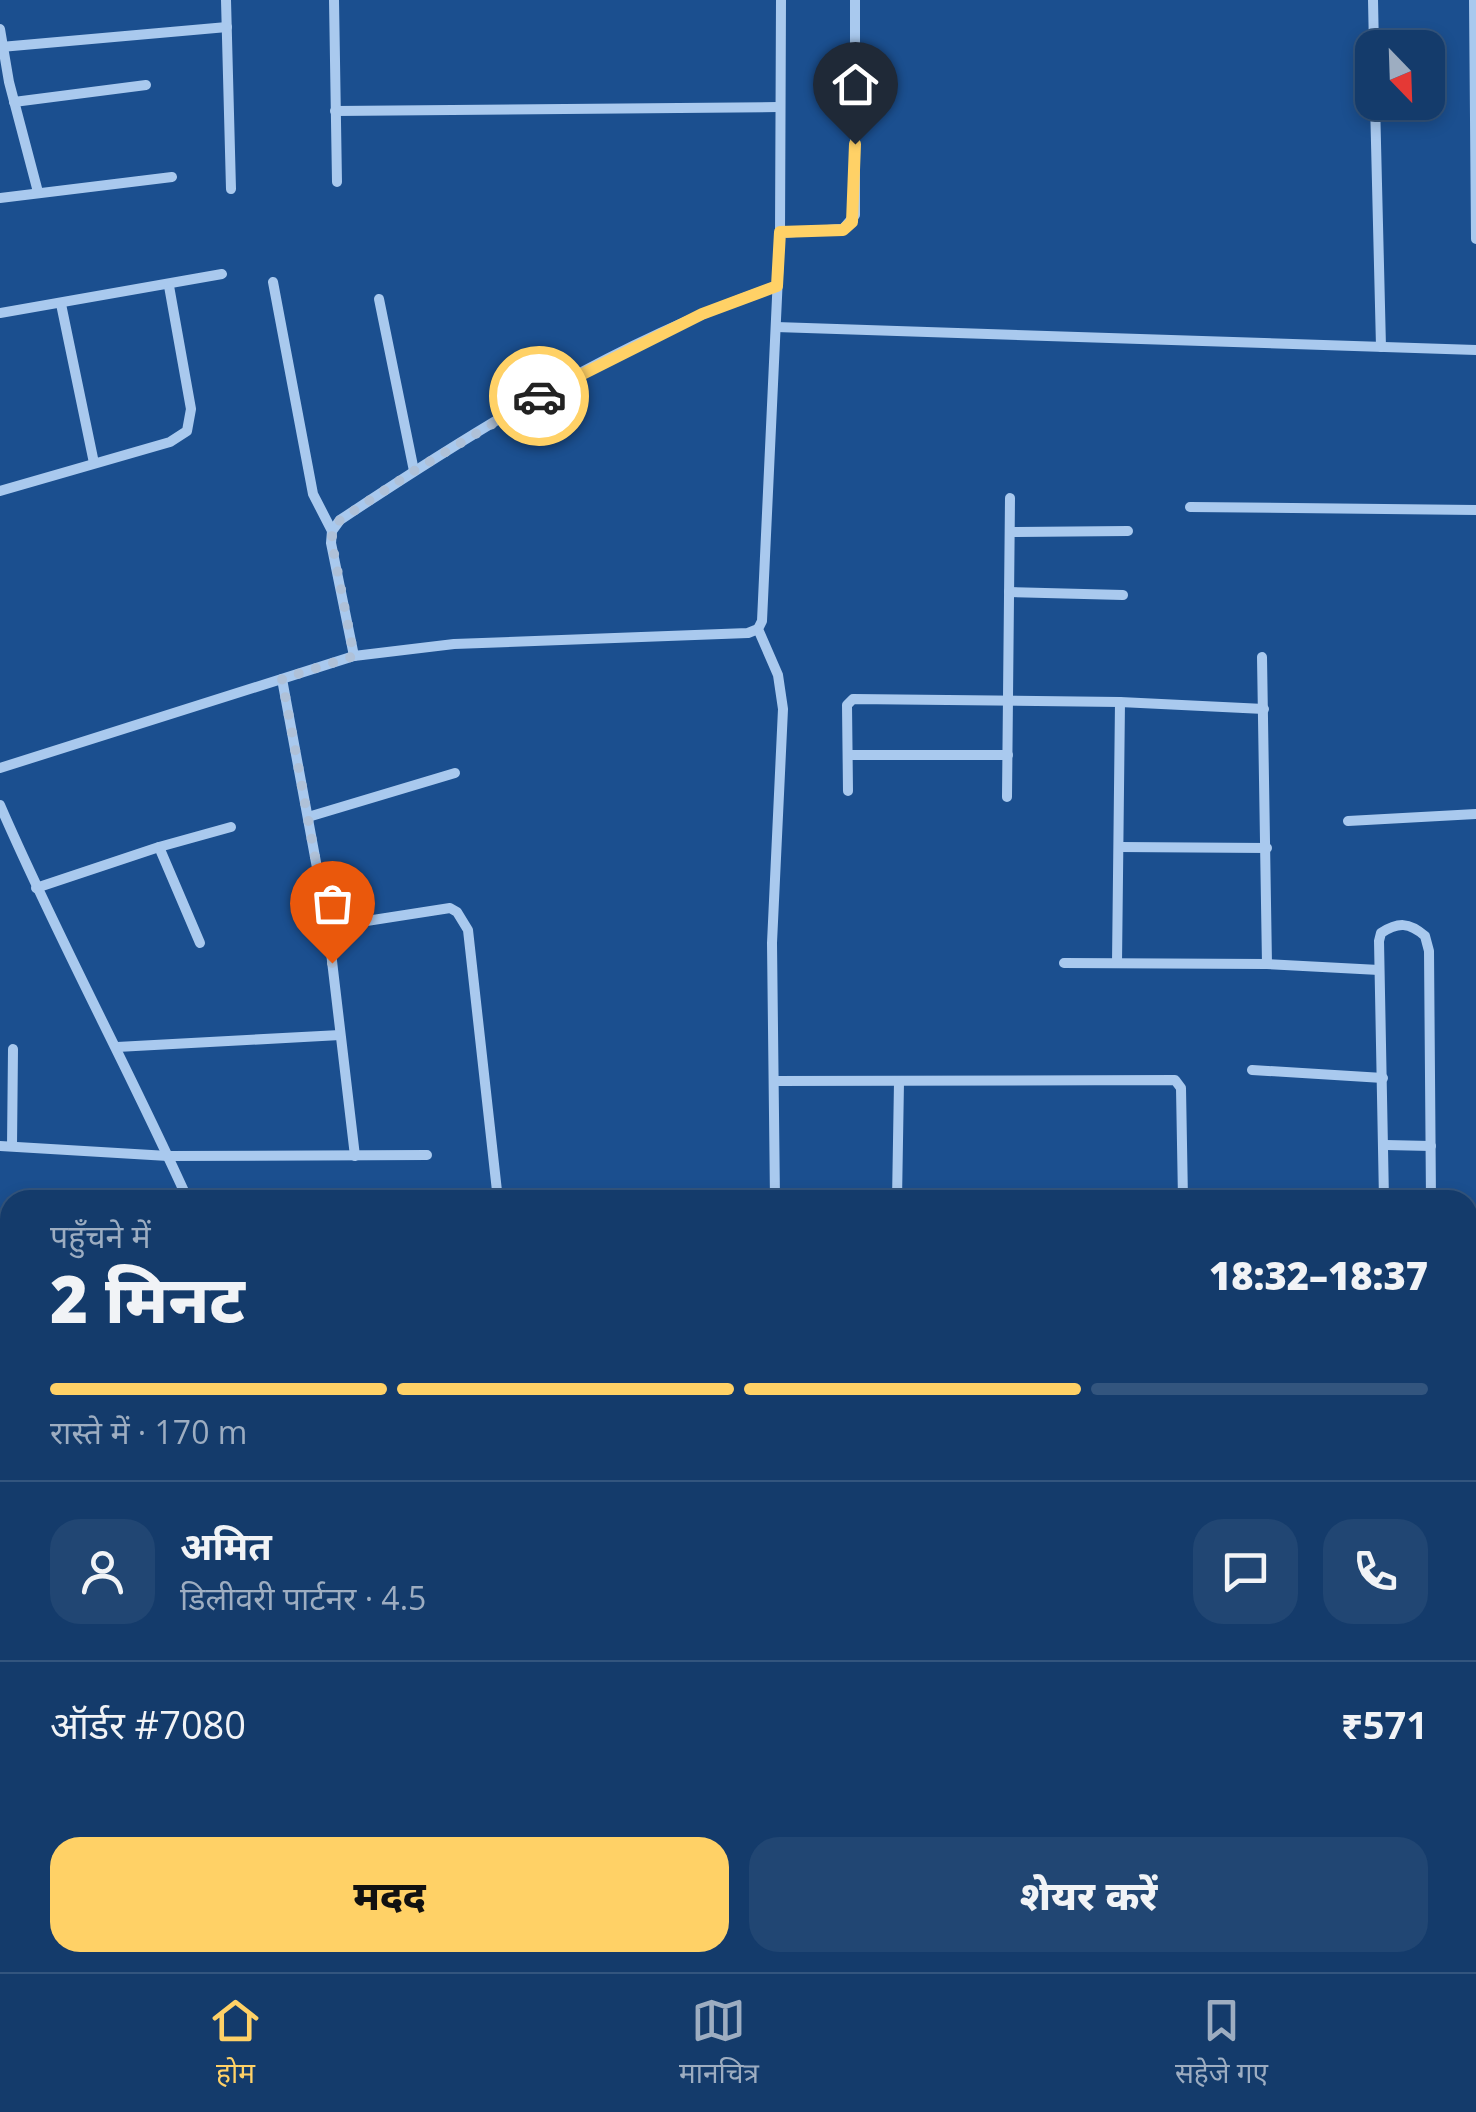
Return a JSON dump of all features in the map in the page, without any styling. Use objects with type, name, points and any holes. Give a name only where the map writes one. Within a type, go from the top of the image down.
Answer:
[{"type":"street","points":[[226,0],[231,190]]},
{"type":"street","points":[[334,0],[336,182]]},
{"type":"street","points":[[0,768],[354,656],[454,644],[748,633],[758,629],[762,621],[780,232],[781,0]]},
{"type":"street","points":[[780,232],[843,230],[854,216],[855,0]]},
{"type":"street","points":[[1373,0],[1374,30]]},
{"type":"street","points":[[1474,0],[1476,239]]},
{"type":"street","points":[[1,47],[227,28]]},
{"type":"street","points":[[0,29],[4,82],[14,102],[38,192]]},
{"type":"street","points":[[14,102],[146,84]]},
{"type":"street","points":[[336,111],[778,106]]},
{"type":"street","points":[[1376,120],[1381,347]]},
{"type":"street","points":[[0,198],[172,176]]},
{"type":"street","points":[[0,313],[222,274]]},
{"type":"street","points":[[273,282],[313,494],[332,531],[354,656]]},
{"type":"street","points":[[0,491],[170,442],[188,431],[190,409],[168,286]]},
{"type":"street","points":[[332,531],[340,520],[512,410],[702,314],[777,286]]},
{"type":"street","points":[[379,299],[414,471]]},
{"type":"street","points":[[61,304],[94,463]]},
{"type":"street","points":[[776,327],[1476,350]]},
{"type":"street","points":[[1007,796],[1010,498]]},
{"type":"street","points":[[1190,507],[1476,510]]},
{"type":"street","points":[[1010,532],[1128,531]]},
{"type":"street","points":[[1009,592],[1123,595]]},
{"type":"street","points":[[758,629],[778,674],[783,710],[772,943],[775,1190]]},
{"type":"street","points":[[1262,657],[1267,964]]},
{"type":"street","points":[[282,679],[328,927],[355,1156]]},
{"type":"street","points":[[848,790],[847,705],[852,699],[1120,702],[1264,709]]},
{"type":"street","points":[[1118,963],[1120,702]]},
{"type":"street","points":[[848,755],[1008,755]]},
{"type":"street","points":[[308,817],[455,773]]},
{"type":"street","points":[[0,805],[36,888],[117,1047],[183,1190]]},
{"type":"street","points":[[1348,821],[1476,814]]},
{"type":"street","points":[[36,888],[230,827]]},
{"type":"street","points":[[1120,846],[1267,848]]},
{"type":"street","points":[[159,847],[200,942]]},
{"type":"street","points":[[328,927],[450,908],[462,918],[468,930],[497,1190]]},
{"type":"street","points":[[1384,1190],[1381,933],[1394,925],[1406,924],[1426,936],[1429,951],[1431,1190]]},
{"type":"street","points":[[1064,963],[1267,964],[1379,970]]},
{"type":"street","points":[[117,1047],[340,1036]]},
{"type":"street","points":[[14,1049],[6,1146],[168,1156],[426,1154]]},
{"type":"street","points":[[1252,1070],[1383,1078]]},
{"type":"street","points":[[775,1081],[1174,1080],[1180,1088],[1183,1190]]},
{"type":"street","points":[[897,1190],[899,1082]]},
{"type":"street","points":[[1386,1146],[1431,1146]]},
{"type":"way so far","points":[[332,963],[282,679],[354,656],[332,531],[340,520],[414,471],[539,396]]},
{"type":"route","points":[[539,396],[702,314],[777,286],[780,232],[843,230],[852,222],[855,144]]}]
